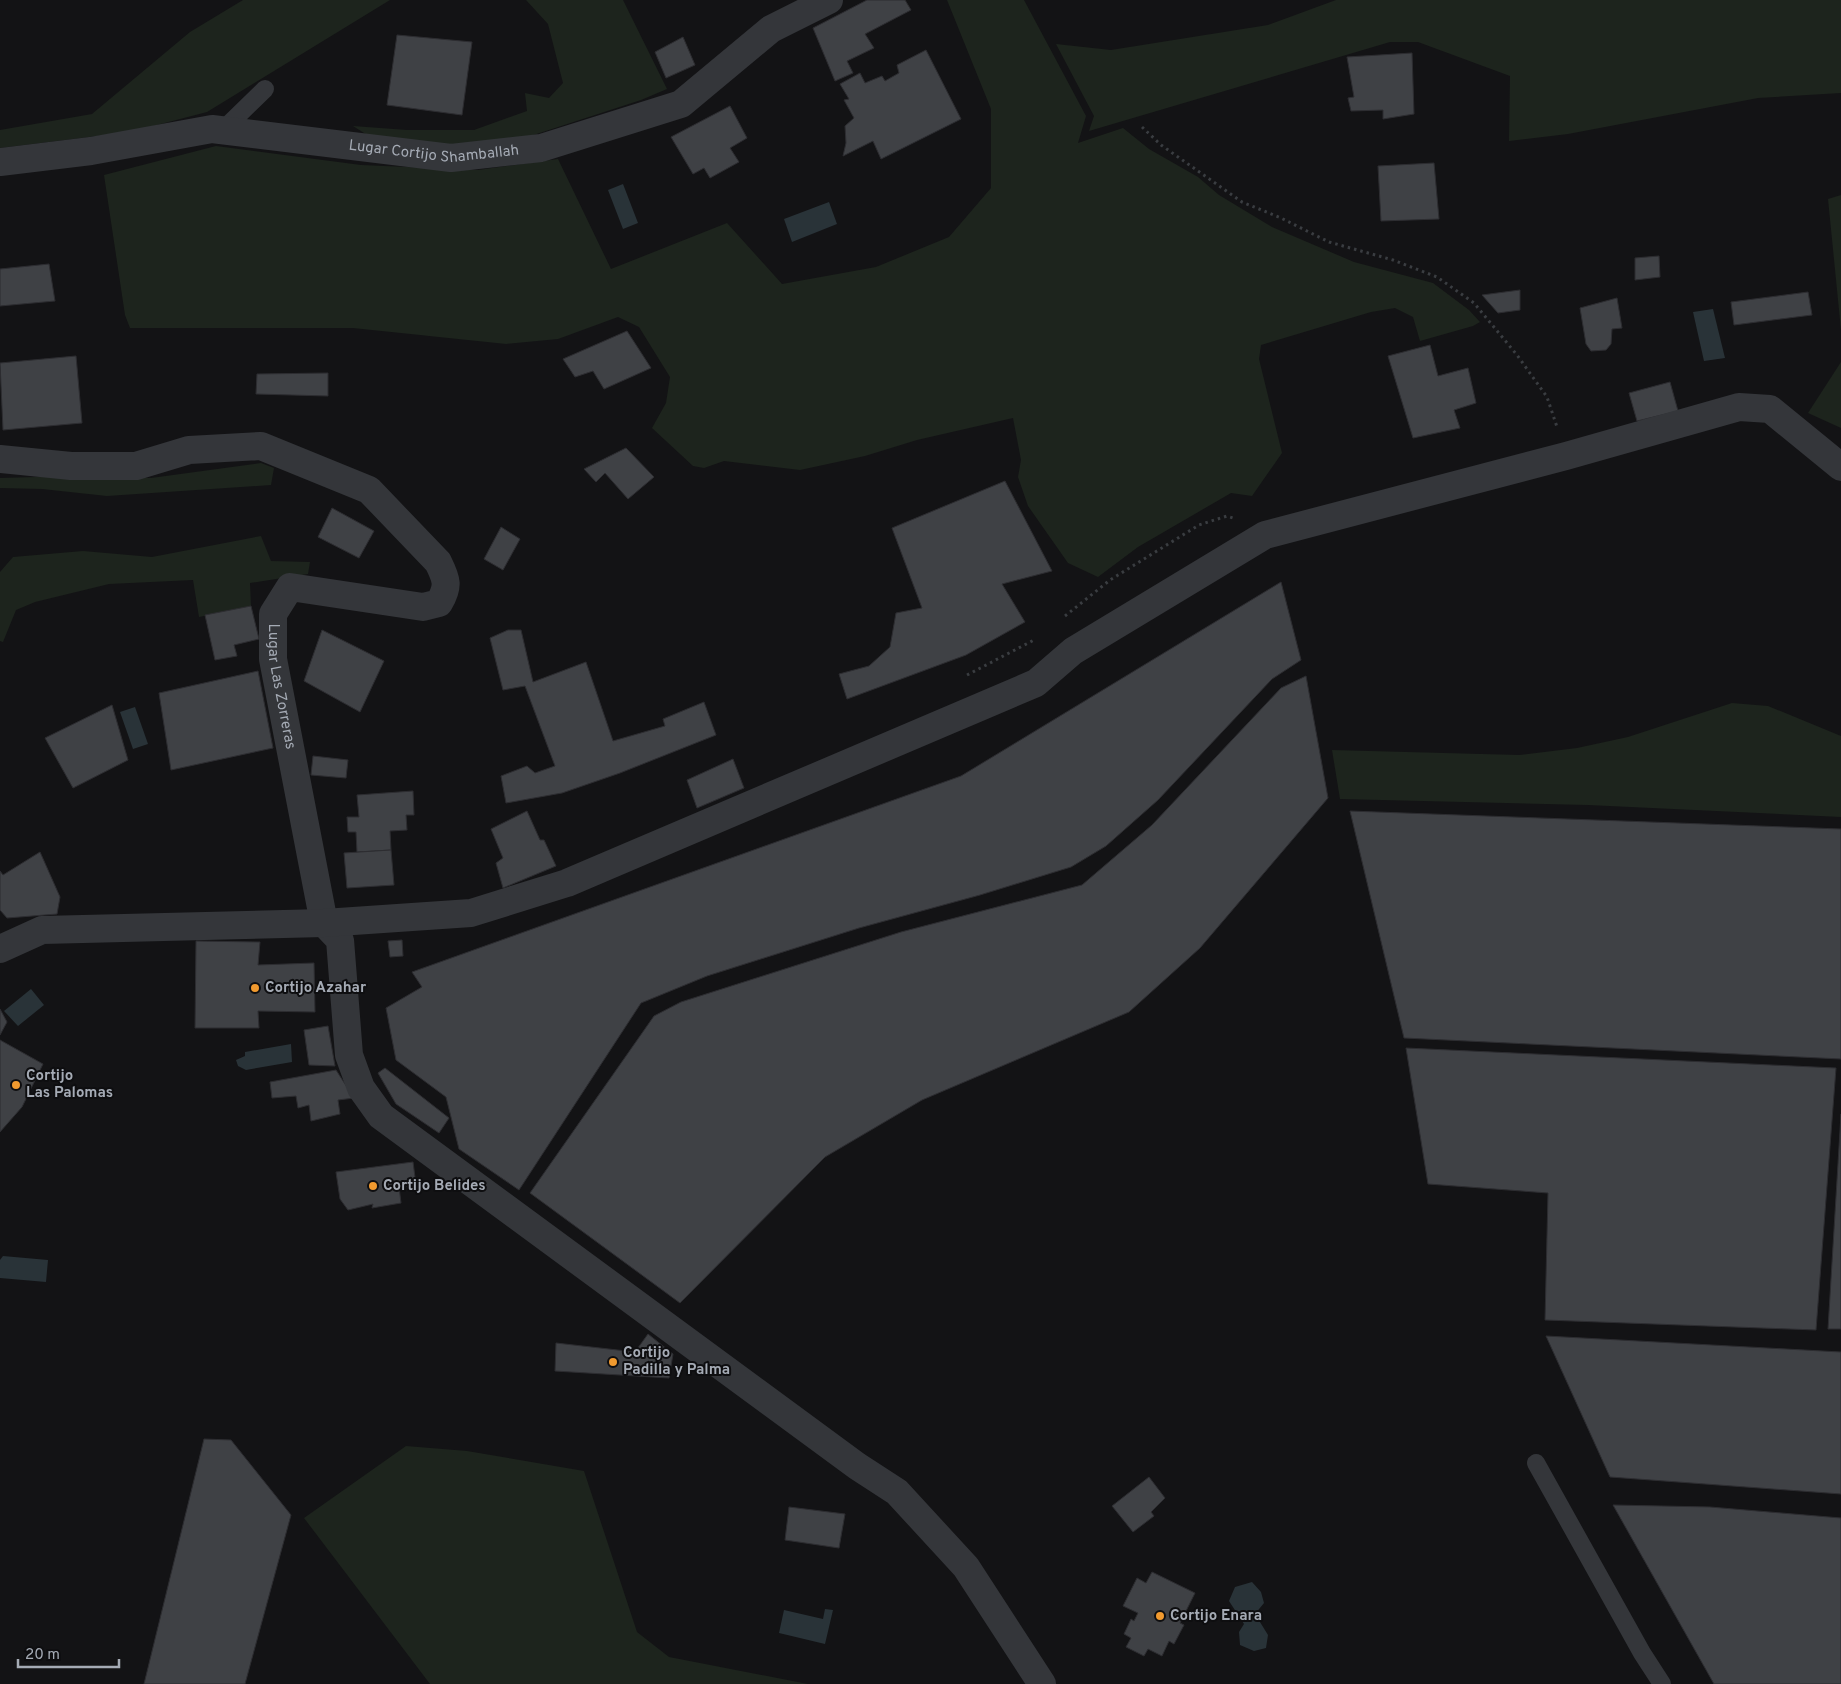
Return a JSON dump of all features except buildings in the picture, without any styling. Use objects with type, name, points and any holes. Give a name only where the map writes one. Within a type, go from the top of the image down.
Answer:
[{"type":"street","name":"Lugar Cortijo Shamballah","points":[[0,162],[91,151],[212,129],[451,158],[540,148],[681,104],[771,30],[829,0]]},
{"type":"street","points":[[0,949],[42,930],[324,923],[471,913],[567,883],[1036,683],[1073,651],[1265,534],[1566,456],[1739,407],[1770,409],[1841,468]]},
{"type":"street","name":"Lugar Las Zorreras","points":[[0,459],[71,466],[136,466],[190,450],[261,446],[369,490],[438,562],[445,576],[446,591],[439,603],[423,607],[290,587],[273,614],[273,659],[324,923]]},
{"type":"street","points":[[324,923],[340,940],[349,1055],[361,1088],[381,1116],[857,1466],[897,1492],[966,1567],[1042,1684]]},
{"type":"lane","points":[[223,130],[265,89]]},
{"type":"lane","points":[[1536,1463],[1642,1653],[1662,1684]]},
{"type":"path","points":[[1142,127],[1161,145],[1242,202],[1281,218],[1329,242],[1393,260],[1437,277],[1474,303],[1517,355],[1547,397],[1566,456]]},
{"type":"path","points":[[1058,622],[1110,580],[1199,525],[1227,516],[1265,534]]},
{"type":"path","points":[[966,676],[1035,640]]},
{"type":"shaded area","points":[[243,0],[390,0],[207,112],[130,132],[0,148],[0,130],[92,114],[190,32]]},
{"type":"shaded area","points":[[526,0],[623,0],[667,89],[641,100],[512,142],[441,145],[372,138],[353,126],[407,130],[474,130],[527,111],[525,93],[549,98],[563,83],[548,24]]},
{"type":"shaded area","points":[[947,0],[1024,0],[1086,116],[1078,143],[1123,128],[1149,149],[1198,177],[1219,195],[1272,227],[1354,262],[1433,283],[1469,310],[1480,322],[1473,326],[1420,341],[1413,317],[1395,308],[1371,312],[1261,345],[1259,359],[1282,453],[1252,496],[1231,493],[1138,547],[1098,577],[1068,563],[1028,506],[1018,477],[1021,460],[1013,418],[917,440],[865,456],[800,470],[724,461],[704,468],[693,466],[652,428],[666,403],[670,377],[639,327],[618,317],[558,339],[506,344],[353,328],[130,328],[125,315],[104,175],[216,146],[361,165],[478,170],[558,159],[611,269],[727,223],[782,284],[876,267],[949,237],[991,188],[991,109]]},
{"type":"shaded area","points":[[1336,0],[1841,0],[1841,93],[1758,98],[1568,134],[1509,141],[1510,76],[1418,42],[1390,42],[1089,131],[1094,116],[1056,44],[1111,50],[1268,25]]},
{"type":"shaded area","points":[[623,184],[638,223],[623,229],[608,190]]},
{"type":"shaded area","points":[[1841,195],[1841,330],[1828,199]]},
{"type":"shaded area","points":[[829,202],[837,224],[792,242],[784,219]]},
{"type":"shaded area","points":[[1713,309],[1725,358],[1704,361],[1693,312]]},
{"type":"shaded area","points":[[1841,362],[1841,428],[1808,413]]},
{"type":"shaded area","points":[[261,463],[274,468],[271,485],[107,496],[42,489],[0,488],[0,478],[73,476],[151,478]]},
{"type":"shaded area","points":[[261,536],[271,561],[310,562],[308,574],[250,583],[251,606],[199,617],[193,580],[109,584],[35,602],[16,610],[3,642],[0,641],[0,572],[13,557],[83,551],[152,557]]},
{"type":"shaded area","points":[[1732,703],[1768,706],[1841,736],[1841,817],[1588,805],[1340,799],[1332,750],[1519,755],[1577,748],[1628,737]]},
{"type":"shaded area","points":[[135,707],[148,744],[133,749],[120,712]]},
{"type":"shaded area","points":[[31,989],[44,1005],[18,1026],[4,1011]]},
{"type":"shaded area","points":[[291,1044],[292,1062],[246,1070],[238,1066],[236,1060],[245,1056],[245,1052]]},
{"type":"shaded area","points":[[3,1256],[48,1260],[46,1282],[0,1278],[0,1260]]},
{"type":"shaded area","points":[[406,1446],[467,1451],[584,1471],[637,1632],[669,1657],[808,1684],[430,1684],[304,1518]]},
{"type":"shaded area","points":[[1252,1582],[1261,1592],[1264,1603],[1255,1614],[1268,1635],[1266,1648],[1254,1651],[1240,1645],[1239,1632],[1244,1624],[1229,1601],[1235,1587]]},
{"type":"shaded area","points":[[825,1609],[833,1610],[825,1644],[779,1633],[784,1610],[823,1619]]},
{"type":"place","name":"Cortijo Azahar","points":[[255,988]]},
{"type":"place","name":"Cortijo Las Palomas","points":[[16,1085]]},
{"type":"place","name":"Cortijo Belides","points":[[373,1186]]},
{"type":"place","name":"Cortijo Padilla y Palma","points":[[613,1362]]},
{"type":"place","name":"Cortijo Enara","points":[[1160,1616]]}]
